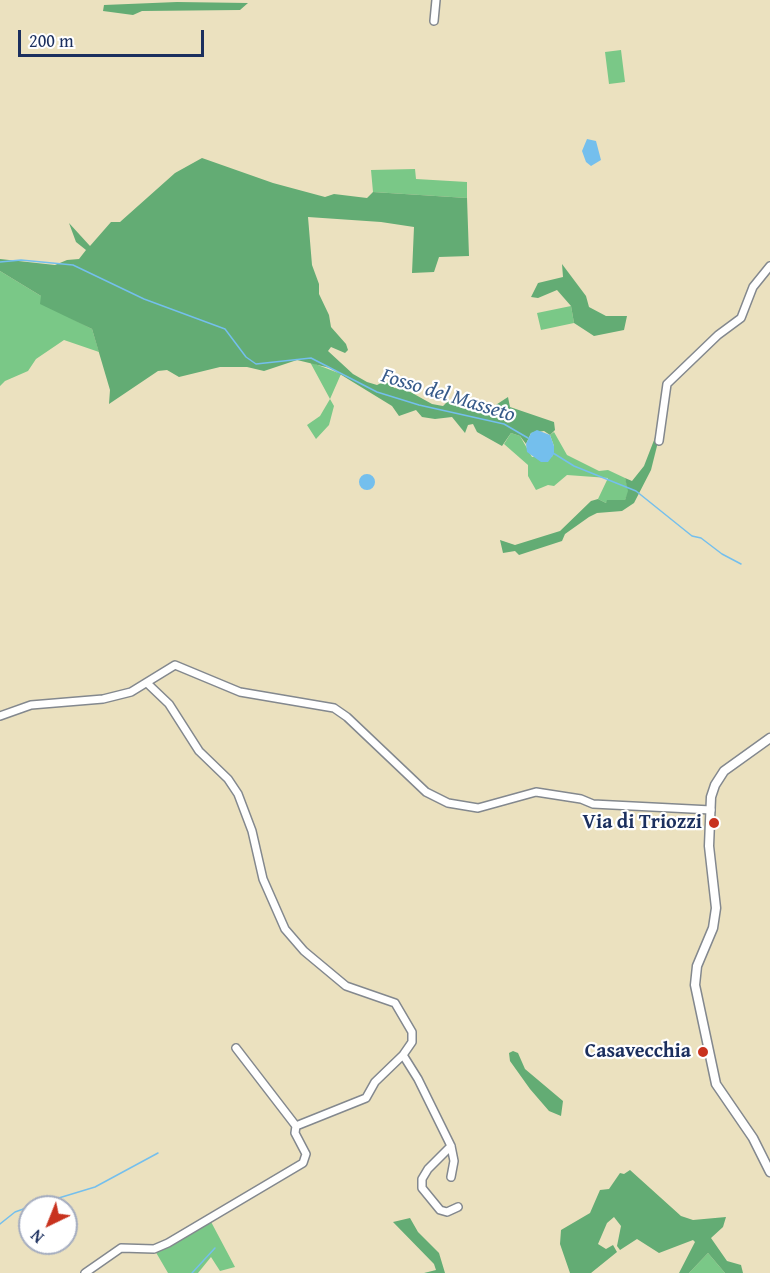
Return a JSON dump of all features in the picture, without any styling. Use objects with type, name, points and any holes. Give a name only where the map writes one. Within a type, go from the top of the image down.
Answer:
[{"type":"street","points":[[434,21],[436,0]]},
{"type":"street","points":[[659,441],[667,384],[718,335],[741,318],[753,287],[770,266]]},
{"type":"street","points":[[0,716],[31,705],[103,699],[131,692],[175,665],[240,692],[334,708],[347,717],[426,792],[448,803],[478,808],[536,792],[581,799],[593,804],[711,810]]},
{"type":"street","points":[[147,683],[169,704],[199,751],[228,779],[238,794],[252,831],[263,879],[285,929],[304,951],[346,986],[395,1003],[411,1032],[412,1042],[403,1055],[375,1082],[366,1098],[296,1126]]},
{"type":"street","points":[[770,738],[718,777],[711,810],[709,846],[717,908],[713,928],[697,966],[695,985],[716,1084],[753,1138],[770,1172]]},
{"type":"street","points":[[86,1273],[121,1248],[154,1249],[168,1244],[303,1163],[306,1154],[295,1133],[296,1126],[236,1048]]},
{"type":"street","points":[[403,1055],[418,1078],[451,1146],[454,1161],[451,1178]]},
{"type":"street","points":[[451,1146],[428,1169],[422,1179],[422,1188],[440,1210],[447,1212],[458,1207]]},
{"type":"green space","points":[[177,2],[248,3],[240,10],[142,11],[133,15],[103,11],[104,5]]},
{"type":"green space","points":[[621,50],[625,82],[609,84],[605,52]]},
{"type":"green space","points":[[202,158],[273,183],[325,197],[334,194],[367,198],[373,192],[467,198],[469,256],[439,257],[434,272],[412,273],[414,227],[381,222],[308,217],[312,265],[319,284],[319,294],[329,315],[331,327],[346,344],[348,350],[345,353],[331,347],[328,351],[353,374],[367,382],[377,385],[383,382],[390,383],[394,388],[405,389],[432,404],[443,406],[448,401],[485,412],[508,397],[510,407],[554,422],[555,430],[550,435],[544,431],[531,433],[526,444],[520,436],[511,433],[502,446],[477,432],[473,424],[468,425],[465,433],[452,417],[435,419],[422,417],[416,410],[399,416],[392,406],[330,368],[297,360],[264,371],[247,367],[220,367],[179,377],[167,370],[158,371],[109,404],[110,390],[92,329],[40,304],[41,296],[0,271],[0,259],[55,265],[67,260],[79,259],[86,250],[76,242],[69,223],[90,246],[111,222],[120,222],[175,173]]},
{"type":"green space","points":[[415,169],[416,179],[467,182],[467,198],[373,192],[371,170]]},
{"type":"green space","points":[[562,264],[586,296],[589,307],[606,316],[627,316],[624,330],[594,336],[574,323],[571,306],[557,290],[538,298],[531,297],[538,283],[563,277]]},
{"type":"green space","points":[[0,271],[41,296],[59,312],[92,329],[99,352],[64,340],[36,359],[28,371],[5,381],[0,386]]},
{"type":"green space","points":[[571,306],[574,323],[541,330],[537,313]]},
{"type":"green space","points":[[310,362],[341,374],[330,399]]},
{"type":"green space","points":[[330,399],[334,406],[329,425],[316,439],[307,425],[320,416]]},
{"type":"green space","points":[[661,430],[651,470],[634,503],[622,511],[597,513],[589,517],[565,534],[562,541],[519,555],[515,551],[503,553],[500,540],[515,545],[560,531],[591,501],[598,499],[606,503],[607,500],[625,500],[628,491],[625,478],[632,481],[644,466],[656,435]]},
{"type":"green space","points":[[554,432],[567,455],[599,471],[608,470],[625,478],[629,491],[625,500],[608,500],[606,503],[598,499],[608,478],[567,475],[554,486],[548,485],[536,490],[528,476],[528,465],[504,444],[511,433],[520,436],[532,457],[552,457],[554,446],[550,435]]},
{"type":"green space","points":[[513,1051],[518,1053],[525,1069],[563,1101],[561,1116],[549,1111],[530,1089],[510,1061],[509,1053]]},
{"type":"green space","points":[[630,1170],[681,1216],[693,1220],[726,1217],[723,1227],[711,1238],[727,1261],[741,1265],[743,1273],[725,1273],[708,1253],[689,1273],[679,1273],[695,1242],[693,1240],[659,1253],[637,1239],[620,1250],[617,1246],[621,1226],[614,1217],[607,1223],[598,1244],[606,1249],[613,1245],[617,1252],[591,1273],[570,1273],[560,1244],[561,1230],[590,1213],[600,1190],[609,1189],[620,1173],[624,1174]]},
{"type":"green space","points":[[209,1218],[235,1267],[220,1271],[211,1257],[198,1273],[168,1273],[154,1249]]},
{"type":"green space","points":[[410,1218],[418,1232],[439,1253],[445,1273],[424,1273],[436,1270],[434,1264],[393,1222]]},
{"type":"green space","points":[[708,1253],[725,1273],[689,1273]]},
{"type":"water","points":[[587,139],[596,141],[601,160],[591,166],[586,162],[582,151]]},
{"type":"water","points":[[537,430],[550,435],[554,446],[554,454],[548,462],[541,462],[527,452],[526,444],[531,433]]},
{"type":"water","points":[[367,474],[373,476],[375,482],[373,488],[367,490],[361,488],[359,482],[361,476]]},
{"type":"waterway","name":"Fosso del Masseto","points":[[0,262],[21,260],[73,265],[144,299],[225,329],[246,357],[256,364],[311,358],[377,392],[419,405],[504,424],[528,438]]},
{"type":"waterway","name":"Fosso del Masseto","points":[[553,453],[574,466],[636,491],[692,536],[701,538],[722,554],[741,564]]},
{"type":"waterway","points":[[0,1224],[15,1212],[95,1187],[158,1153]]},
{"type":"waterway","points":[[192,1273],[215,1248]]},
{"type":"place","name":"Via di Triozzi","points":[[714,823]]},
{"type":"place","name":"Casavecchia","points":[[703,1052]]}]
